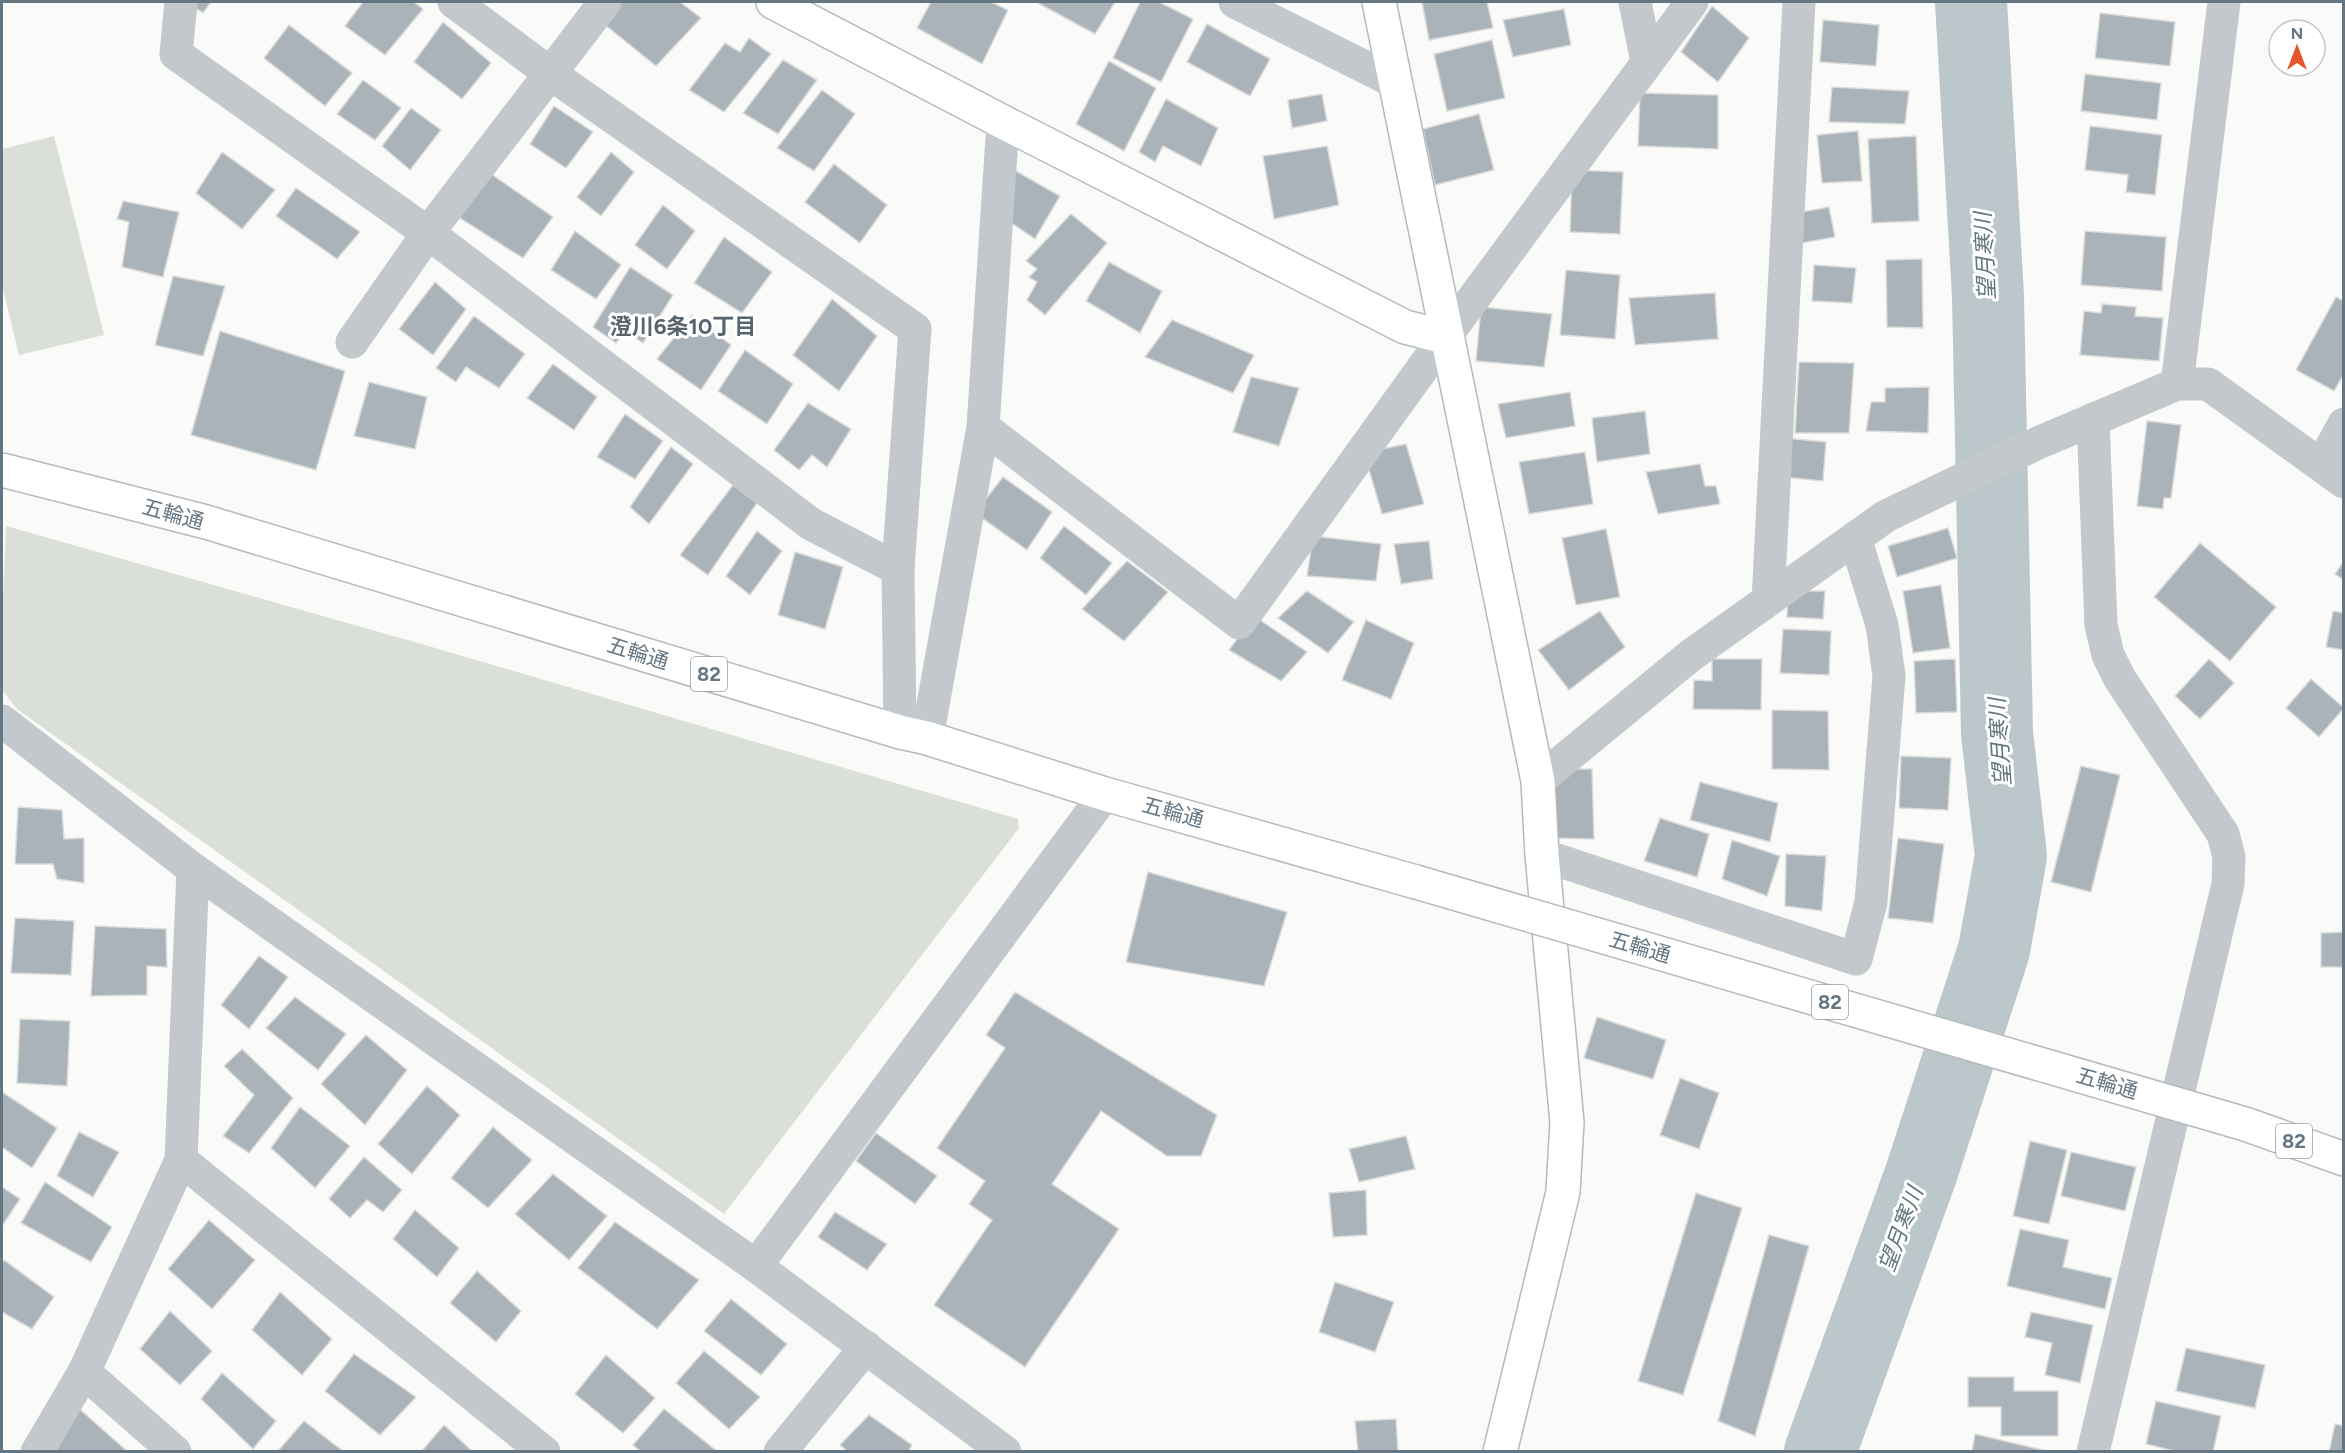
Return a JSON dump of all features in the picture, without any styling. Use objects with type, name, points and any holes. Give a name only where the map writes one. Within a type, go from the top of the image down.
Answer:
[{"type":"main road","points":[[773,2],[1405,327],[1445,337]]},
{"type":"main road","points":[[1379,2],[1445,337],[1538,781],[1542,855],[1567,1122],[1563,1192],[1500,1452]]},
{"type":"main road","name":"五輪通","points":[[2,471],[206,522],[1105,794],[1416,882],[2244,1124],[2343,1159]]},
{"type":"street","points":[[182,2],[176,54],[428,233],[811,524],[898,568]]},
{"type":"street","points":[[454,2],[551,74],[915,329],[898,568],[914,735]]},
{"type":"street","points":[[352,342],[428,233],[605,2]]},
{"type":"street","points":[[1235,2],[1395,82]]},
{"type":"street","points":[[1635,2],[1647,62]]},
{"type":"street","points":[[983,427],[1239,623],[1445,337],[1692,2]]},
{"type":"street","points":[[1768,600],[1799,2]]},
{"type":"street","points":[[2177,384],[2224,2]]},
{"type":"street","points":[[914,735],[983,427],[1003,122]]},
{"type":"street","points":[[1538,781],[1690,656],[1886,516],[2092,419],[2177,384],[2208,384],[2333,473],[2343,424]]},
{"type":"street","points":[[2092,419],[2101,625],[2108,655],[2120,679],[2223,834],[2229,857],[2228,884],[2093,1452]]},
{"type":"street","points":[[1542,855],[1856,958],[1871,902],[1889,676],[1882,625],[1855,538]]},
{"type":"street","points":[[2,721],[194,869],[756,1266],[1005,1452]]},
{"type":"street","points":[[756,1266],[1105,794]]},
{"type":"street","points":[[37,1452],[84,1372],[181,1160],[194,869]]},
{"type":"street","points":[[181,1160],[544,1452]]},
{"type":"street","points":[[780,1452],[866,1347]]},
{"type":"street","points":[[84,1372],[175,1452]]},
{"type":"shaded area","points":[[54,136],[104,335],[19,355],[2,285],[2,149]]},
{"type":"shaded area","points":[[6,526],[432,647],[1018,819],[1019,828],[724,1214],[17,709],[2,690]]},
{"type":"building","points":[[186,2],[211,2],[203,13]]},
{"type":"building","points":[[363,2],[414,2],[423,9],[385,55],[345,26]]},
{"type":"building","points":[[617,2],[680,2],[701,18],[656,66],[599,20]]},
{"type":"building","points":[[931,2],[991,2],[1008,10],[982,64],[917,28]]},
{"type":"building","points":[[1036,2],[1115,2],[1095,34]]},
{"type":"building","points":[[1140,2],[1159,2],[1193,19],[1161,82],[1113,58]]},
{"type":"building","points":[[1422,2],[1487,2],[1493,28],[1429,40]]},
{"type":"building","points":[[1712,6],[1749,38],[1718,82],[1681,52]]},
{"type":"building","points":[[1564,9],[1571,45],[1513,57],[1503,20]]},
{"type":"building","points":[[2100,13],[2175,22],[2170,66],[2095,58]]},
{"type":"building","points":[[1823,20],[1879,25],[1876,66],[1820,62]]},
{"type":"building","points":[[443,22],[491,63],[462,99],[414,62]]},
{"type":"building","points":[[1207,24],[1270,59],[1250,96],[1187,62]]},
{"type":"building","points":[[289,25],[352,73],[325,106],[264,58]]},
{"type":"building","points":[[749,38],[771,54],[724,112],[689,90],[725,43],[740,52]]},
{"type":"building","points":[[1492,40],[1505,98],[1447,111],[1434,54]]},
{"type":"building","points":[[783,60],[817,80],[778,134],[743,113]]},
{"type":"building","points":[[1109,61],[1156,88],[1124,151],[1076,124]]},
{"type":"building","points":[[2085,74],[2161,83],[2157,120],[2081,111]]},
{"type":"building","points":[[363,80],[401,108],[375,140],[337,114]]},
{"type":"building","points":[[1832,87],[1909,91],[1905,124],[1829,122]]},
{"type":"building","points":[[822,90],[855,114],[814,171],[777,148]]},
{"type":"building","points":[[1640,93],[1718,95],[1718,149],[1638,146]]},
{"type":"building","points":[[1322,94],[1327,121],[1292,128],[1288,100]]},
{"type":"building","points":[[1166,99],[1218,128],[1201,166],[1163,146],[1155,162],[1139,152]]},
{"type":"building","points":[[554,106],[593,132],[566,168],[530,144]]},
{"type":"building","points":[[411,108],[441,130],[410,170],[382,146]]},
{"type":"building","points":[[1479,114],[1494,170],[1435,185],[1423,129]]},
{"type":"building","points":[[2090,126],[2162,135],[2155,195],[2126,192],[2128,175],[2085,170]]},
{"type":"building","points":[[1858,131],[1862,181],[1822,183],[1817,135]]},
{"type":"building","points":[[1916,136],[1919,221],[1872,223],[1868,139]]},
{"type":"building","points":[[1327,146],[1339,205],[1274,219],[1263,156]]},
{"type":"building","points":[[222,152],[275,190],[242,229],[196,193]]},
{"type":"building","points":[[611,152],[634,172],[601,216],[577,197]]},
{"type":"building","points":[[834,164],[887,205],[860,243],[805,202]]},
{"type":"building","points":[[484,169],[553,217],[523,258],[455,215]]},
{"type":"building","points":[[1014,170],[1060,196],[1035,239],[992,210]]},
{"type":"building","points":[[1572,170],[1623,172],[1620,234],[1570,232]]},
{"type":"building","points":[[296,188],[360,232],[337,259],[276,216]]},
{"type":"building","points":[[123,201],[179,212],[163,277],[122,267],[129,222],[117,219]]},
{"type":"building","points":[[663,205],[695,231],[667,269],[635,245]]},
{"type":"building","points":[[1829,207],[1835,237],[1791,245],[1784,215]]},
{"type":"building","points":[[1071,214],[1107,243],[1045,315],[1027,300],[1037,282],[1029,277],[1037,269],[1026,261]]},
{"type":"building","points":[[575,231],[621,265],[596,299],[551,270]]},
{"type":"building","points":[[2085,231],[2166,237],[2162,291],[2081,285]]},
{"type":"building","points":[[724,237],[772,272],[742,313],[694,283]]},
{"type":"building","points":[[1922,259],[1923,328],[1887,327],[1886,260]]},
{"type":"building","points":[[1109,262],[1162,291],[1140,333],[1086,301]]},
{"type":"building","points":[[1814,265],[1856,268],[1852,303],[1812,301]]},
{"type":"building","points":[[630,267],[673,295],[643,343],[625,331],[616,343],[593,327]]},
{"type":"building","points":[[1566,270],[1620,275],[1615,339],[1560,335]]},
{"type":"building","points":[[173,276],[225,286],[203,356],[155,345]]},
{"type":"building","points":[[435,282],[466,309],[433,355],[399,329]]},
{"type":"building","points":[[1715,293],[1718,339],[1635,345],[1629,298]]},
{"type":"building","points":[[2336,297],[2344,301],[2344,374],[2334,391],[2296,370]]},
{"type":"building","points":[[832,299],[877,336],[839,391],[793,355]]},
{"type":"building","points":[[2102,304],[2136,307],[2135,316],[2163,318],[2159,361],[2080,355],[2084,311],[2101,313]]},
{"type":"building","points":[[1481,307],[1552,314],[1544,367],[1476,361]]},
{"type":"building","points":[[692,315],[731,345],[701,390],[657,359]]},
{"type":"building","points":[[474,316],[525,354],[499,388],[466,367],[456,382],[436,368]]},
{"type":"building","points":[[1172,320],[1254,355],[1233,393],[1145,357]]},
{"type":"building","points":[[220,331],[345,371],[316,470],[191,435]]},
{"type":"building","points":[[745,350],[793,384],[767,424],[718,391]]},
{"type":"building","points":[[1799,362],[1854,363],[1849,433],[1795,433]]},
{"type":"building","points":[[553,364],[597,397],[574,430],[527,398]]},
{"type":"building","points":[[1251,377],[1299,388],[1279,446],[1233,432]]},
{"type":"building","points":[[369,382],[427,397],[415,449],[354,436]]},
{"type":"building","points":[[1929,387],[1928,433],[1866,431],[1871,402],[1885,402],[1885,388]]},
{"type":"building","points":[[1570,392],[1575,426],[1506,438],[1498,404]]},
{"type":"building","points":[[808,403],[851,429],[827,467],[812,455],[799,470],[774,450]]},
{"type":"building","points":[[1645,411],[1650,454],[1597,462],[1592,418]]},
{"type":"building","points":[[625,414],[663,441],[635,479],[597,457]]},
{"type":"building","points":[[2147,421],[2181,425],[2171,498],[2164,498],[2163,509],[2137,506]]},
{"type":"building","points":[[1785,438],[1826,442],[1823,481],[1783,477]]},
{"type":"building","points":[[1406,444],[1424,504],[1382,514],[1364,453]]},
{"type":"building","points":[[671,447],[693,464],[649,524],[630,507]]},
{"type":"building","points":[[1585,452],[1593,504],[1529,514],[1519,462]]},
{"type":"building","points":[[1700,464],[1705,486],[1716,486],[1720,504],[1658,514],[1646,472]]},
{"type":"building","points":[[1003,477],[1052,512],[1027,550],[975,513]]},
{"type":"building","points":[[733,485],[757,503],[708,575],[680,555]]},
{"type":"building","points":[[1064,526],[1112,563],[1086,595],[1040,558]]},
{"type":"building","points":[[1948,528],[1957,558],[1897,577],[1888,546]]},
{"type":"building","points":[[1606,529],[1620,597],[1576,605],[1562,538]]},
{"type":"building","points":[[757,531],[782,551],[750,595],[726,576]]},
{"type":"building","points":[[1313,536],[1381,544],[1376,581],[1307,576]]},
{"type":"building","points":[[1429,541],[1433,579],[1401,584],[1394,544]]},
{"type":"building","points":[[2200,543],[2276,607],[2230,661],[2154,597]]},
{"type":"building","points":[[795,552],[843,567],[825,629],[778,615]]},
{"type":"building","points":[[1127,561],[1168,592],[1124,641],[1082,609]]},
{"type":"building","points":[[2344,561],[2344,580],[2335,574]]},
{"type":"building","points":[[1941,585],[1950,648],[1913,653],[1903,591]]},
{"type":"building","points":[[1307,591],[1354,622],[1328,653],[1278,618]]},
{"type":"building","points":[[1788,591],[1825,591],[1823,619],[1787,617]]},
{"type":"building","points":[[1600,611],[1625,647],[1569,690],[1538,650]]},
{"type":"building","points":[[2333,611],[2344,613],[2344,650],[2326,647]]},
{"type":"building","points":[[1254,616],[1307,652],[1281,681],[1229,650]]},
{"type":"building","points":[[1366,620],[1414,643],[1391,699],[1342,680]]},
{"type":"building","points":[[1783,629],[1831,631],[1829,675],[1780,673]]},
{"type":"building","points":[[1712,659],[1762,659],[1761,710],[1693,709],[1694,680],[1712,681]]},
{"type":"building","points":[[1955,659],[1957,712],[1916,713],[1914,661]]},
{"type":"building","points":[[2209,659],[2234,683],[2200,719],[2175,696]]},
{"type":"building","points":[[2311,679],[2344,708],[2319,737],[2286,708]]},
{"type":"building","points":[[1772,710],[1828,711],[1829,770],[1772,769]]},
{"type":"building","points":[[1901,756],[1951,758],[1948,810],[1899,808]]},
{"type":"building","points":[[2081,766],[2120,775],[2091,892],[2051,882]]},
{"type":"building","points":[[1546,769],[1592,769],[1594,839],[1547,838]]},
{"type":"building","points":[[1700,782],[1778,803],[1770,842],[1690,820]]},
{"type":"building","points":[[18,807],[62,810],[64,839],[84,838],[84,883],[57,879],[53,864],[15,864]]},
{"type":"building","points":[[1660,818],[1709,834],[1697,877],[1644,861]]},
{"type":"building","points":[[1898,838],[1944,844],[1933,923],[1888,918]]},
{"type":"building","points":[[1732,840],[1780,856],[1767,896],[1722,879]]},
{"type":"building","points":[[1786,854],[1826,856],[1822,911],[1785,906]]},
{"type":"building","points":[[1148,872],[1287,912],[1264,986],[1126,962]]},
{"type":"building","points":[[15,918],[74,921],[71,975],[11,973]]},
{"type":"building","points":[[95,926],[166,929],[167,967],[147,966],[147,995],[91,996]]},
{"type":"building","points":[[2344,932],[2344,967],[2321,967],[2321,933]]},
{"type":"building","points":[[259,956],[288,977],[249,1029],[221,1005]]},
{"type":"building","points":[[1015,992],[1217,1115],[1201,1156],[1167,1156],[1101,1111],[1052,1184],[1119,1229],[1025,1367],[934,1305],[992,1220],[969,1204],[985,1181],[937,1148],[1005,1048],[986,1035]]},
{"type":"building","points":[[295,997],[346,1034],[318,1070],[266,1028]]},
{"type":"building","points":[[1597,1017],[1666,1040],[1653,1079],[1584,1058]]},
{"type":"building","points":[[20,1019],[70,1021],[67,1086],[17,1083]]},
{"type":"building","points":[[366,1035],[407,1070],[365,1125],[321,1084]]},
{"type":"building","points":[[242,1049],[293,1098],[249,1153],[223,1136],[254,1095],[224,1066]]},
{"type":"building","points":[[1680,1078],[1719,1093],[1699,1149],[1660,1135]]},
{"type":"building","points":[[427,1086],[460,1115],[412,1174],[378,1144]]},
{"type":"building","points":[[2,1092],[57,1128],[32,1168],[2,1147]]},
{"type":"building","points":[[300,1107],[350,1146],[315,1188],[271,1148]]},
{"type":"building","points":[[493,1127],[532,1160],[488,1208],[451,1178]]},
{"type":"building","points":[[79,1132],[119,1152],[93,1197],[57,1176]]},
{"type":"building","points":[[876,1133],[937,1176],[915,1204],[856,1161]]},
{"type":"building","points":[[1406,1136],[1415,1169],[1359,1182],[1349,1149]]},
{"type":"building","points":[[2030,1141],[2067,1150],[2049,1224],[2013,1216]]},
{"type":"building","points":[[2071,1152],[2136,1167],[2125,1211],[2061,1196]]},
{"type":"building","points":[[364,1157],[402,1190],[383,1212],[367,1200],[350,1218],[329,1199]]},
{"type":"building","points":[[553,1174],[607,1216],[569,1260],[515,1214]]},
{"type":"building","points":[[45,1182],[112,1227],[91,1262],[21,1223]]},
{"type":"building","points":[[2,1187],[20,1199],[2,1226]]},
{"type":"building","points":[[1366,1190],[1367,1235],[1333,1237],[1329,1193]]},
{"type":"building","points":[[1696,1193],[1742,1208],[1683,1395],[1638,1381]]},
{"type":"building","points":[[415,1210],[459,1248],[437,1277],[393,1239]]},
{"type":"building","points":[[835,1212],[887,1244],[867,1270],[818,1237]]},
{"type":"building","points":[[209,1220],[255,1260],[212,1309],[168,1269]]},
{"type":"building","points":[[615,1222],[699,1280],[657,1329],[578,1268]]},
{"type":"building","points":[[2020,1229],[2069,1240],[2063,1267],[2112,1278],[2105,1309],[2007,1286]]},
{"type":"building","points":[[1769,1235],[1809,1246],[1755,1436],[1718,1421]]},
{"type":"building","points":[[4,1260],[54,1297],[32,1329],[2,1312],[2,1263]]},
{"type":"building","points":[[477,1271],[521,1311],[496,1342],[450,1303]]},
{"type":"building","points":[[1335,1282],[1394,1302],[1375,1352],[1319,1332]]},
{"type":"building","points":[[280,1292],[332,1339],[302,1375],[252,1330]]},
{"type":"building","points":[[731,1299],[787,1344],[761,1375],[704,1331]]},
{"type":"building","points":[[170,1311],[212,1351],[180,1385],[140,1349]]},
{"type":"building","points":[[2031,1312],[2093,1325],[2080,1383],[2045,1375],[2052,1343],[2025,1337]]},
{"type":"building","points":[[2186,1348],[2265,1365],[2255,1408],[2176,1391]]},
{"type":"building","points":[[704,1351],[760,1397],[729,1429],[676,1383]]},
{"type":"building","points":[[354,1354],[416,1397],[380,1435],[325,1391]]},
{"type":"building","points":[[606,1355],[655,1398],[623,1433],[575,1394]]},
{"type":"building","points":[[222,1373],[276,1421],[253,1449],[201,1399]]},
{"type":"building","points":[[1968,1377],[2014,1377],[2014,1391],[2058,1391],[2058,1436],[2001,1436],[2001,1407],[1968,1407]]},
{"type":"building","points":[[2156,1401],[2221,1416],[2213,1452],[2178,1452],[2146,1444]]},
{"type":"building","points":[[75,1405],[128,1452],[49,1452]]},
{"type":"building","points":[[664,1409],[718,1452],[641,1452],[633,1445]]},
{"type":"building","points":[[869,1415],[912,1445],[908,1452],[848,1452],[840,1445]]},
{"type":"building","points":[[1396,1419],[1398,1452],[1358,1452],[1355,1421]]},
{"type":"building","points":[[304,1421],[344,1452],[277,1452]]},
{"type":"building","points":[[2335,1424],[2344,1426],[2344,1452],[2329,1452]]},
{"type":"building","points":[[444,1425],[473,1452],[421,1452]]},
{"type":"building","points":[[1975,1434],[2051,1452],[1972,1452]]},
{"type":"waterway","name":"望月寒川","points":[[1820,1452],[1921,1174],[1994,950],[2011,856],[1997,733],[1988,296],[1971,2]]},
{"type":"district","name":"澄川6条10丁目","points":[[683,326]]}]
